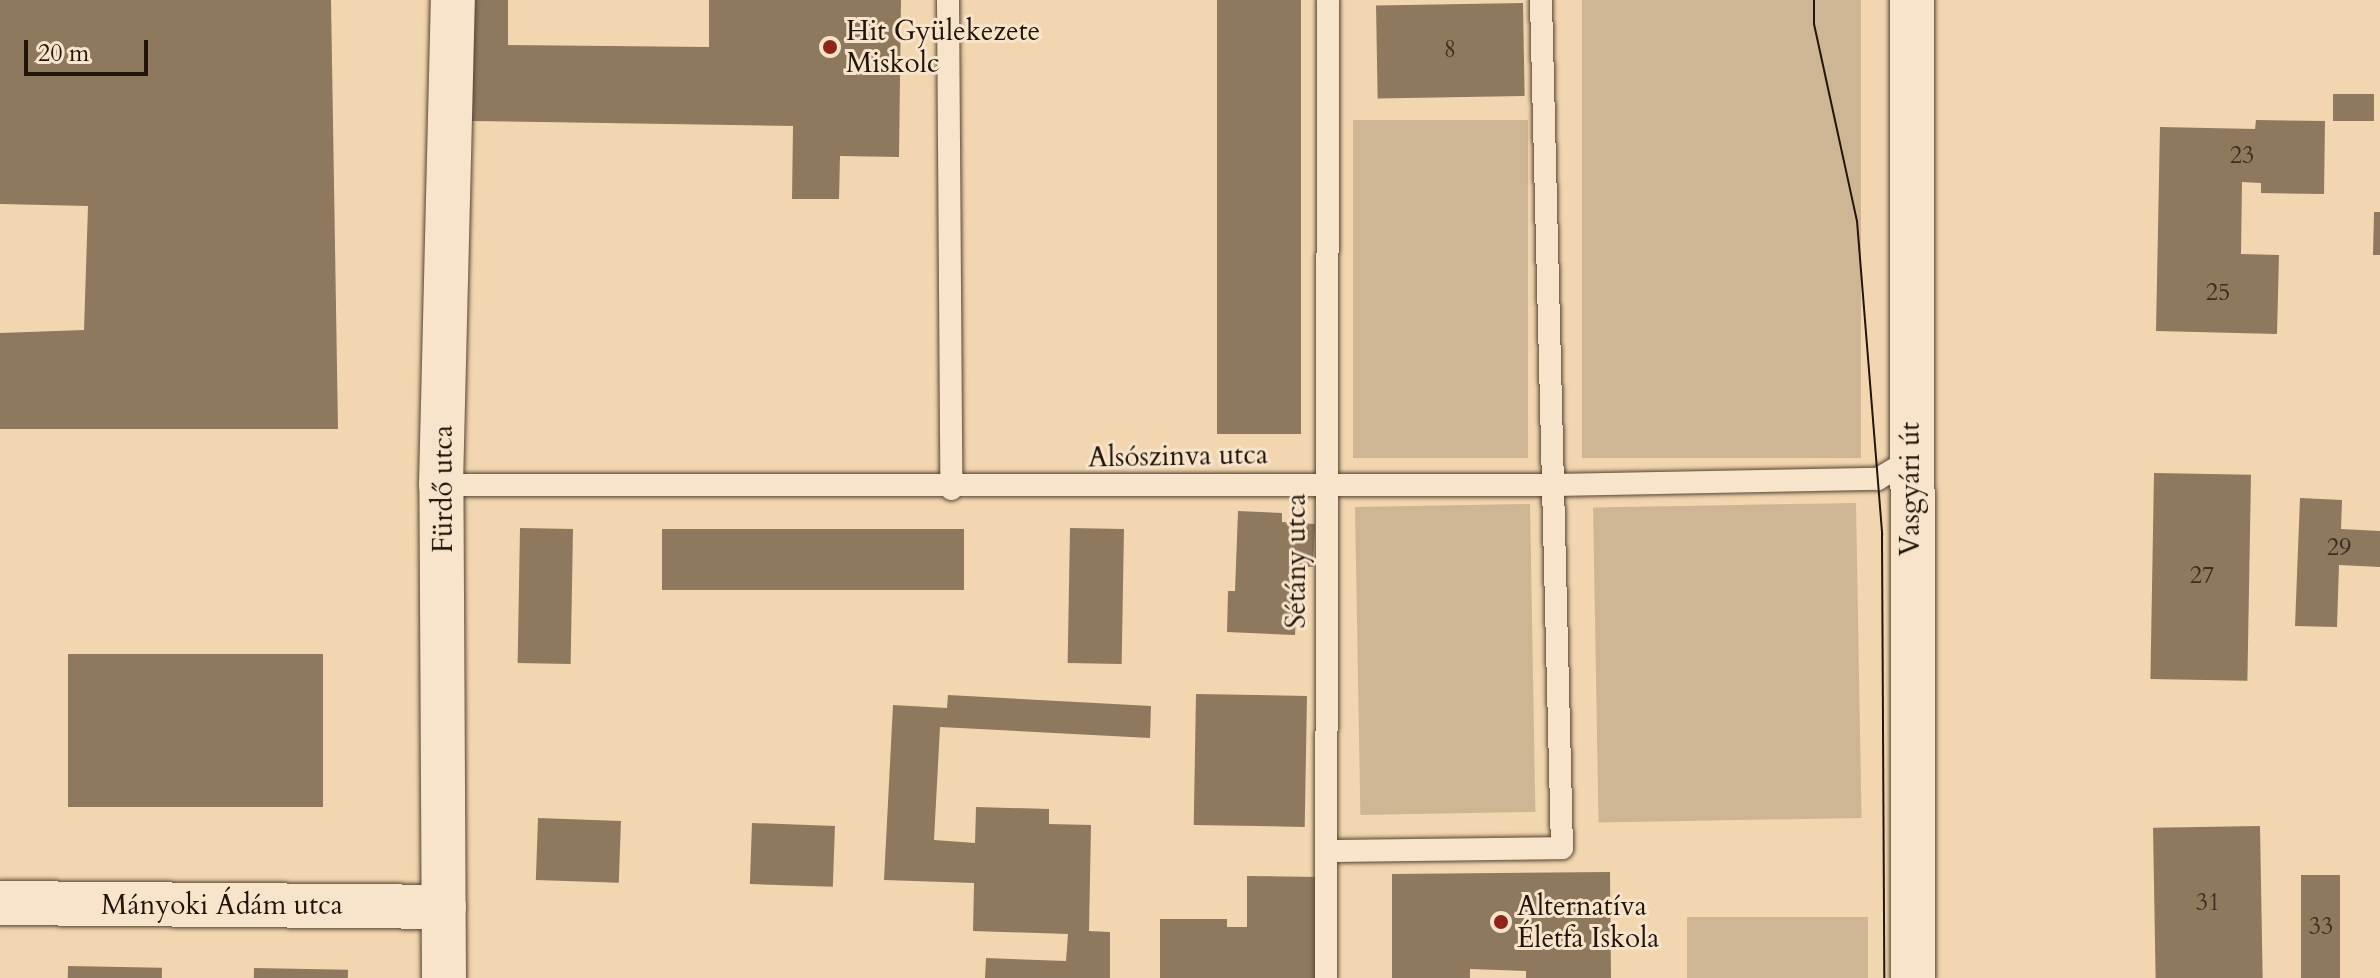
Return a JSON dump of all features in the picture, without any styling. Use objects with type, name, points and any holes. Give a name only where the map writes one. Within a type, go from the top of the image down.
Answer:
[{"type":"street","name":"Fürdő utca","points":[[444,978],[441,485],[453,0]]},
{"type":"street","name":"Vasgyári út","points":[[1912,0],[1910,460],[1913,978]]},
{"type":"street","name":"Mányoki Ádám utca","points":[[0,903],[444,907]]},
{"type":"lane","points":[[948,0],[951,489]]},
{"type":"lane","name":"Sétány utca","points":[[1326,978],[1328,0]]},
{"type":"lane","points":[[1326,851],[1562,848],[1541,0]]},
{"type":"lane","name":"Alsószinva utca","points":[[441,485],[951,489],[1325,483],[1555,485],[1878,479],[1910,460]]},
{"type":"shaded area","points":[[1582,0],[1861,0],[1861,458],[1582,458]]},
{"type":"shaded area","points":[[1353,120],[1528,120],[1528,458],[1353,458]]},
{"type":"shaded area","points":[[1856,503],[1861,818],[1599,823],[1593,508]]},
{"type":"shaded area","points":[[1530,504],[1535,812],[1360,815],[1355,507]]},
{"type":"shaded area","points":[[1687,917],[1868,917],[1868,978],[1687,978]]},
{"type":"building","points":[[0,0],[331,0],[338,429],[0,429],[0,333],[84,330],[88,206],[0,204]]},
{"type":"building","points":[[474,0],[508,0],[508,45],[709,47],[709,0],[901,0],[899,157],[840,156],[839,199],[792,199],[793,126],[472,121]]},
{"type":"building","points":[[1217,0],[1301,0],[1301,434],[1217,434]]},
{"type":"building","points":[[1523,3],[1525,96],[1378,99],[1376,6]]},
{"type":"building","points":[[2333,94],[2374,94],[2374,121],[2333,121]]},
{"type":"building","points":[[2256,120],[2325,121],[2324,194],[2261,193],[2261,183],[2242,182],[2241,254],[2279,255],[2277,334],[2156,331],[2160,127],[2255,129]]},
{"type":"building","points":[[2374,212],[2380,212],[2380,255],[2373,255]]},
{"type":"building","points":[[2154,473],[2251,475],[2247,681],[2150,679]]},
{"type":"building","points":[[2300,498],[2342,500],[2341,529],[2380,531],[2380,567],[2339,565],[2337,627],[2295,626]]},
{"type":"building","points":[[1238,511],[1282,513],[1282,522],[1315,524],[1313,567],[1290,566],[1289,592],[1297,592],[1295,635],[1227,632],[1228,591],[1235,591]]},
{"type":"building","points":[[520,528],[573,529],[571,664],[518,663]]},
{"type":"building","points":[[1070,528],[1124,529],[1122,664],[1068,663]]},
{"type":"building","points":[[662,529],[964,529],[964,590],[662,590]]},
{"type":"building","points":[[68,654],[323,654],[323,807],[68,807]]},
{"type":"building","points":[[1196,694],[1307,696],[1305,827],[1194,825]]},
{"type":"building","points":[[948,695],[1151,706],[1150,738],[940,727],[934,840],[975,843],[976,807],[1049,809],[1049,824],[1091,825],[1089,931],[1110,932],[1110,978],[985,978],[986,958],[1066,961],[1068,934],[973,931],[974,883],[884,880],[893,705],[947,708]]},
{"type":"building","points":[[538,818],[621,821],[619,883],[536,880]]},
{"type":"building","points":[[752,823],[835,826],[833,887],[750,884]]},
{"type":"building","points":[[2260,826],[2263,978],[2156,978],[2153,828]]},
{"type":"building","name":"Alternatíva Életfa Iskola","points":[[1610,872],[1611,978],[1526,978],[1526,971],[1470,969],[1470,978],[1392,978],[1392,874]]},
{"type":"building","points":[[2301,875],[2340,875],[2340,978],[2301,978]]},
{"type":"building","points":[[1247,876],[1315,877],[1315,978],[1160,978],[1160,919],[1227,919],[1227,927],[1247,927]]},
{"type":"building","points":[[68,966],[162,968],[162,978],[68,978]]},
{"type":"building","points":[[254,968],[348,970],[348,978],[254,978]]},
{"type":"tram line","points":[[1814,0],[1814,24],[1857,221],[1882,534],[1884,978]]},
{"type":"place","name":"Hit Gyülekezete Miskolc","points":[[830,47]]},
{"type":"place","name":"Alternatíva Életfa Iskola","points":[[1501,922]]}]
